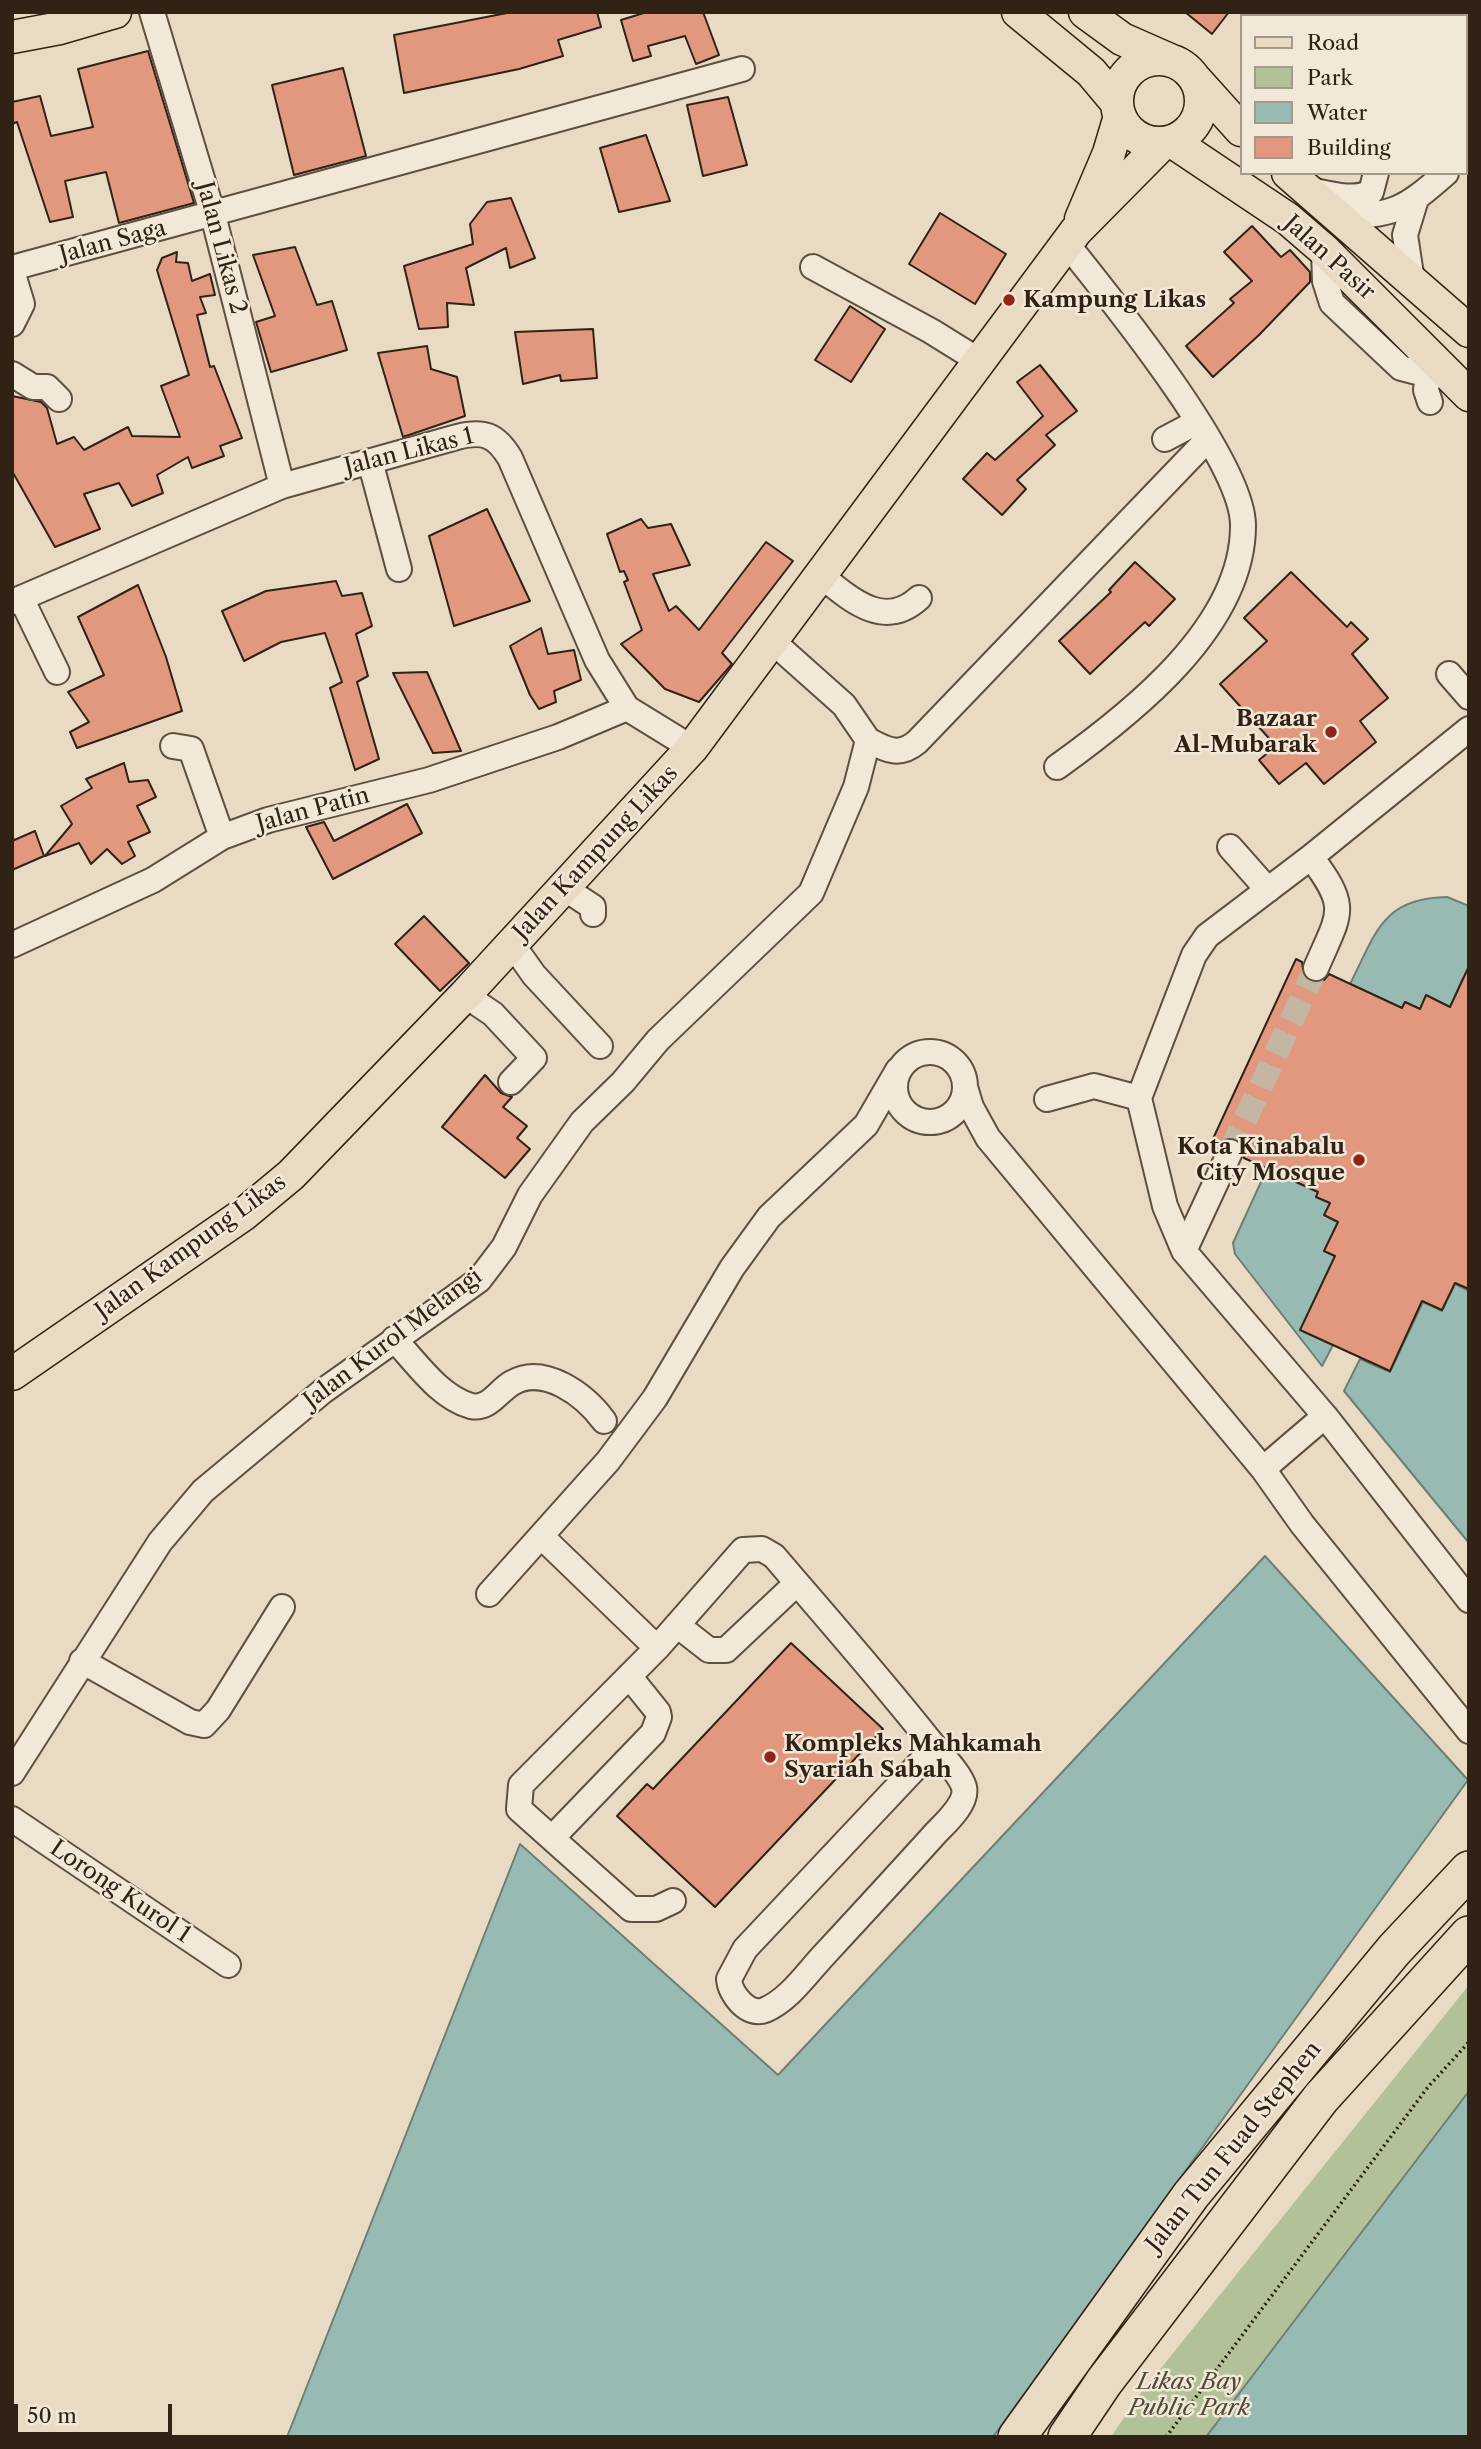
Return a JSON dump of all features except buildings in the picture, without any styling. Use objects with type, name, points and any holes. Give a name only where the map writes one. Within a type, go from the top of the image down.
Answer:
[{"type":"highway","name":"Jalan Tun Fuad Stephen","points":[[1017,2437],[1191,2194],[1394,1950],[1469,1870]]},
{"type":"highway","name":"Jalan Tun Fuad Stephen","points":[[1067,2437],[1104,2382],[1321,2098],[1469,1935]]},
{"type":"main road","points":[[12,37],[115,12]]},
{"type":"main road","points":[[1018,12],[1091,72],[1136,136],[1167,143],[1196,122],[1201,108],[1201,93],[1184,70],[1146,61],[1134,68],[1125,78],[1119,110]]},
{"type":"main road","points":[[1087,13],[1122,39],[1184,70],[1240,129]]},
{"type":"main road","name":"Jalan Kampung Likas","points":[[1072,238],[1109,153],[1119,110]]},
{"type":"main road","name":"Jalan Kampung Likas","points":[[12,1374],[253,1206],[335,1131],[638,811],[692,748],[819,574],[1072,238],[1167,143]]},
{"type":"main road","name":"Jalan Pasir","points":[[1167,143],[1288,219],[1324,250],[1433,369],[1469,395]]},
{"type":"main road","name":"Jalan Pasir","points":[[1297,181],[1469,331]]},
{"type":"street","name":"Jalan Likas 2","points":[[152,12],[213,215],[282,486]]},
{"type":"street","name":"Jalan Saga","points":[[12,269],[742,69]]},
{"type":"street","points":[[1297,181],[1342,196],[1364,196],[1371,192],[1376,175]]},
{"type":"street","points":[[1337,216],[1380,216],[1416,200],[1444,175]]},
{"type":"street","points":[[1412,281],[1405,235],[1416,200]]},
{"type":"street","points":[[1057,767],[1143,701],[1198,638],[1222,600],[1233,575],[1243,526],[1235,491],[1202,431],[1072,238]]},
{"type":"street","points":[[813,267],[931,331],[981,362]]},
{"type":"street","points":[[12,269],[22,304],[12,324]]},
{"type":"street","points":[[1430,401],[1426,390],[1433,369]]},
{"type":"street","points":[[12,374],[33,387],[47,387],[59,399]]},
{"type":"street","points":[[1165,439],[1202,431]]},
{"type":"street","points":[[771,640],[844,705],[868,740],[889,751],[899,752],[917,741],[1202,431]]},
{"type":"street","name":"Jalan Likas 1","points":[[16,600],[282,486],[472,433],[485,433],[495,438],[510,458],[597,660],[628,708],[692,748]]},
{"type":"street","points":[[370,461],[399,569]]},
{"type":"street","points":[[819,574],[842,593],[880,612],[905,610],[919,598]]},
{"type":"street","points":[[16,600],[57,672]]},
{"type":"street","points":[[1449,674],[1469,697]]},
{"type":"street","name":"Jalan Patin","points":[[12,945],[153,880],[222,837],[268,820],[429,780],[569,733],[628,708]]},
{"type":"street","points":[[1469,729],[1311,857],[1207,936],[1195,955],[1139,1098],[1165,1206],[1184,1251],[1325,1416],[1469,1600]]},
{"type":"street","name":"Jalan Kurol Melangi","points":[[12,1773],[160,1542],[203,1491],[291,1417],[394,1339],[480,1280],[503,1247],[530,1195],[582,1122],[624,1082],[658,1040],[811,892],[824,869],[856,787],[868,740]]},
{"type":"street","points":[[173,746],[191,749],[222,837]]},
{"type":"street","points":[[1230,847],[1269,890]]},
{"type":"street","points":[[1311,857],[1333,887],[1339,915],[1316,968]]},
{"type":"street","points":[[564,888],[593,907],[593,914]]},
{"type":"street","points":[[512,944],[534,975],[600,1046]]},
{"type":"street","points":[[465,995],[493,1014],[534,1058],[511,1082]]},
{"type":"street","points":[[489,1594],[608,1461],[655,1398],[732,1268],[769,1217],[866,1125],[898,1070],[915,1054],[938,1052],[958,1065],[988,1138],[1263,1469],[1302,1524],[1469,1731]]},
{"type":"street","points":[[898,1070],[894,1093],[898,1104],[927,1120],[958,1109],[965,1087]]},
{"type":"street","points":[[1047,1099],[1094,1086],[1139,1098]]},
{"type":"street","points":[[866,1125],[885,1119],[927,1120],[962,1125],[988,1138]]},
{"type":"street","points":[[1184,1251],[1230,1152]]},
{"type":"street","points":[[394,1339],[447,1395],[473,1407],[492,1401],[510,1384],[524,1377],[544,1377],[587,1401],[604,1421]]},
{"type":"street","points":[[1263,1469],[1325,1416]]},
{"type":"street","points":[[541,1536],[657,1648]]},
{"type":"street","points":[[673,1900],[656,1909],[631,1909],[519,1809],[521,1785],[657,1648],[743,1550],[762,1549],[774,1556],[935,1747],[964,1785],[964,1794],[953,1814],[795,1986],[765,2010],[759,2011],[745,2006],[732,1992],[729,1979],[745,1949],[935,1747]]},
{"type":"street","points":[[677,1625],[709,1650],[726,1650],[797,1583]]},
{"type":"street","points":[[82,1661],[190,1722],[204,1725],[218,1710],[282,1607]]},
{"type":"street","points":[[553,1837],[653,1733],[659,1717],[658,1712],[629,1676]]},
{"type":"street","name":"Lorong Kurol 1","points":[[12,1819],[228,1965]]},
{"type":"path","points":[[1166,2437],[1428,2087],[1469,2042]]},
{"type":"green space","name":"Likas Bay Public Park","points":[[1469,1985],[1469,2091],[1206,2437],[1111,2437],[1137,2398]]},
{"type":"water","points":[[1447,897],[1469,906],[1469,981],[1463,978],[1450,1007],[1427,996],[1420,1009],[1405,1002],[1402,1008],[1350,984],[1375,934],[1395,912],[1408,904],[1425,899]]},
{"type":"water","points":[[1267,1169],[1318,1192],[1316,1197],[1330,1203],[1325,1215],[1338,1222],[1324,1251],[1335,1256],[1301,1330],[1333,1345],[1322,1366],[1235,1254],[1233,1243]]},
{"type":"water","points":[[1455,1284],[1469,1291],[1469,1543],[1344,1391],[1360,1359],[1390,1372],[1423,1302],[1442,1311]]},
{"type":"water","points":[[1265,1556],[1468,1780],[993,2437],[287,2437],[520,1844],[778,2075]]},
{"type":"water","points":[[1469,2091],[1469,2437],[1206,2437]]},
{"type":"tunnel","points":[[1230,1152],[1316,968]]},
{"type":"place","name":"Kampung Likas","points":[[1009,300]]},
{"type":"place","name":"Bazaar Al-Mubarak","points":[[1331,732]]},
{"type":"place","name":"Kota Kinabalu City Mosque","points":[[1359,1160]]},
{"type":"place","name":"Kompleks Mahkamah Syariah Sabah","points":[[770,1757]]}]
